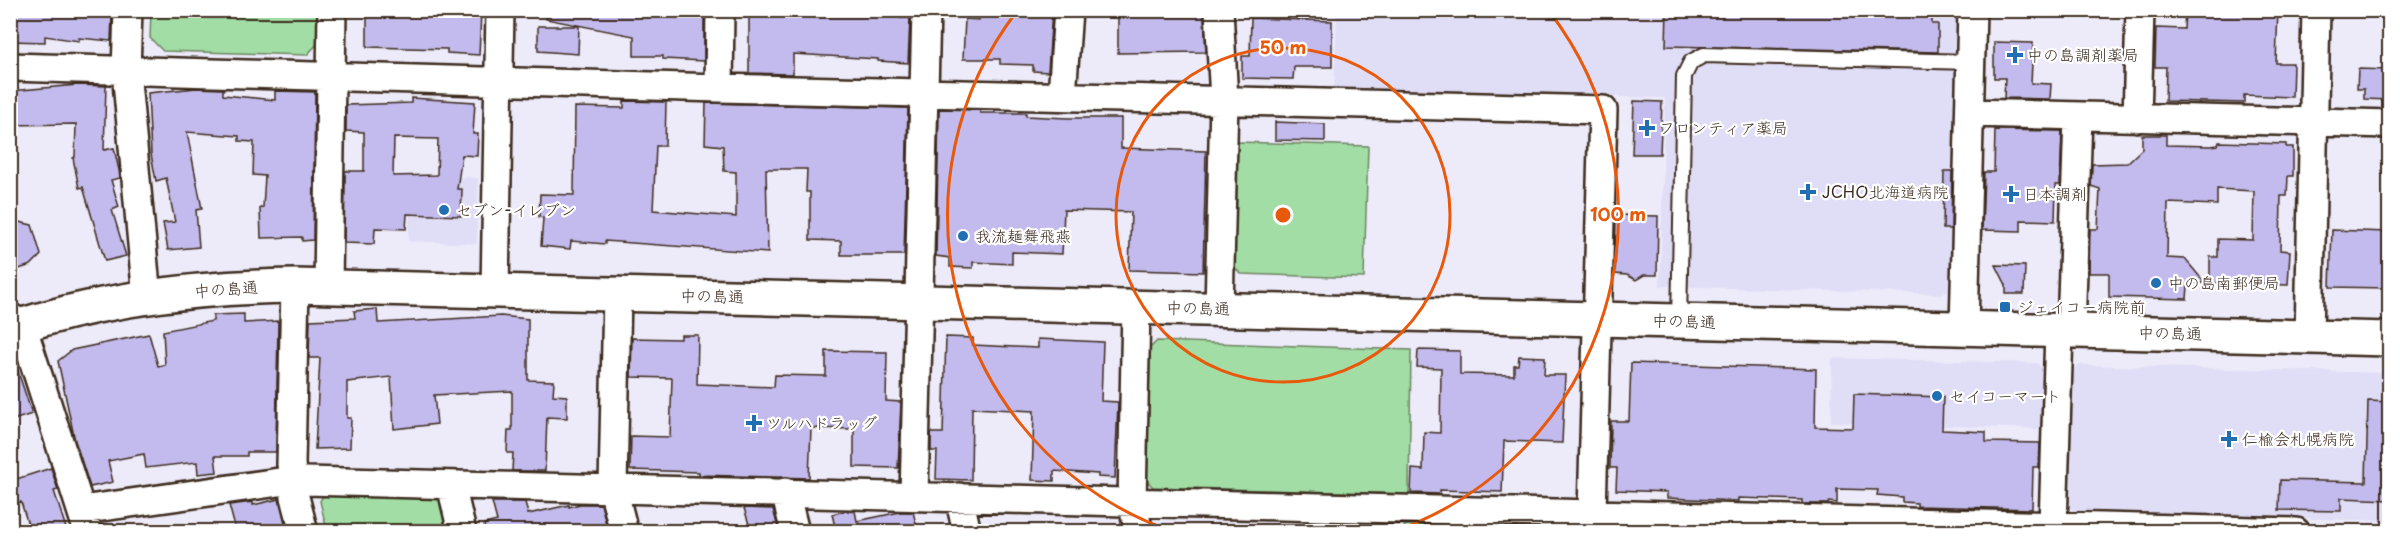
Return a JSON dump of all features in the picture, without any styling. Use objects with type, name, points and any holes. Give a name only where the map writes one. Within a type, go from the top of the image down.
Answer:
[{"type":"street","points":[[128,10],[126,71],[147,298]]},
{"type":"street","points":[[328,286],[332,10]]},
{"type":"street","points":[[495,290],[500,10]]},
{"type":"street","points":[[719,88],[720,10]]},
{"type":"street","points":[[914,496],[926,10]]},
{"type":"street","points":[[1062,96],[1068,10]]},
{"type":"street","points":[[1219,309],[1224,100],[1220,10]]},
{"type":"street","points":[[1964,328],[1972,10]]},
{"type":"street","points":[[2137,118],[2140,10]]},
{"type":"street","points":[[2309,337],[2316,10]]},
{"type":"street","points":[[10,67],[719,88],[1603,110],[1592,513]]},
{"type":"street","points":[[1970,113],[2390,124]]},
{"type":"street","points":[[2045,528],[2065,331],[2078,117]]},
{"type":"street","points":[[295,286],[291,464],[304,531]]},
{"type":"street","name":"中の島通","points":[[13,330],[147,298],[213,289],[328,286],[2390,339]]},
{"type":"street","points":[[617,293],[613,488],[624,531]]},
{"type":"street","points":[[1136,306],[1131,502],[1139,531]]},
{"type":"street","points":[[13,330],[84,521],[293,481],[1131,502],[1386,520],[1522,522],[1592,513],[1642,523],[2296,531]]},
{"type":"street","points":[[451,485],[462,531]]},
{"type":"street","points":[[785,492],[795,531]]},
{"type":"street","points":[[959,497],[967,531]]},
{"type":"lane","points":[[1679,321],[1684,76],[1690,62],[1704,55],[1971,62]]},
{"type":"shaded area","name":"JCHO北海道病院","points":[[1337,11],[1958,11],[1951,288],[1944,294],[1660,286],[1665,98],[1334,89]]},
{"type":"shaded area","name":"セブン-イレブン","points":[[412,175],[478,178],[477,244],[408,241]]},
{"type":"shaded area","name":"セイコーマート","points":[[1832,358],[2037,363],[2043,371],[2042,429],[1831,422]]},
{"type":"shaded area","name":"仁楡会札幌病院","points":[[2079,365],[2389,373],[2389,521],[2075,512],[2068,505],[2071,371]]},
{"type":"green space","points":[[151,11],[319,11],[318,43],[307,55],[163,51],[150,38]]},
{"type":"green space","points":[[1237,142],[1368,146],[1364,278],[1241,274],[1234,267]]},
{"type":"green space","points":[[1157,341],[1411,350],[1409,494],[1153,487],[1147,481],[1150,348]]},
{"type":"green space","points":[[327,489],[439,489],[455,531],[327,531],[320,501]]},
{"type":"green space","points":[[1408,523],[1501,525],[1508,531],[1400,531]]},
{"type":"building","points":[[367,10],[481,12],[479,55],[447,53],[447,49],[367,47]]},
{"type":"building","points":[[547,10],[704,10],[704,61],[663,59],[663,56],[634,56],[634,36],[546,19]]},
{"type":"building","points":[[773,10],[900,10],[900,18],[910,18],[908,63],[793,54],[793,74],[749,73],[749,16],[773,16]]},
{"type":"building","points":[[979,10],[1052,10],[1048,72],[1033,71],[1033,65],[1000,64],[1000,59],[963,59],[965,19],[979,20]]},
{"type":"building","points":[[1118,10],[1157,10],[1158,16],[1204,15],[1206,52],[1118,53]]},
{"type":"building","points":[[1667,10],[1932,10],[1932,24],[1938,24],[1938,52],[1666,46]]},
{"type":"building","points":[[2185,10],[2278,10],[2276,63],[2293,63],[2292,97],[2244,95],[2244,103],[2165,101],[2166,67],[2155,67],[2156,28],[2184,29]]},
{"type":"building","points":[[10,11],[112,15],[111,41],[79,38],[79,41],[45,36],[45,42],[10,41]]},
{"type":"building","points":[[1251,18],[1332,21],[1332,67],[1294,67],[1293,79],[1242,78],[1242,56],[1250,56]]},
{"type":"building","points":[[538,26],[579,26],[578,54],[538,51]]},
{"type":"building","points":[[1994,42],[2033,43],[2031,83],[2051,84],[2050,99],[2004,98],[2005,78],[1994,78]]},
{"type":"building","points":[[2358,69],[2390,70],[2390,100],[2364,99],[2364,89],[2357,89]]},
{"type":"building","points":[[77,85],[106,86],[104,150],[114,148],[119,170],[120,178],[111,180],[119,207],[112,210],[126,256],[105,261],[83,187],[79,188],[73,158],[75,157],[76,124],[10,125],[10,91]]},
{"type":"building","points":[[196,88],[223,89],[223,95],[275,100],[275,91],[315,92],[313,240],[302,241],[302,237],[261,238],[260,208],[263,207],[265,176],[253,175],[254,142],[239,141],[239,136],[187,132],[202,209],[196,210],[199,247],[168,250],[163,223],[175,222],[166,178],[156,181],[151,154],[148,93]]},
{"type":"building","points":[[411,98],[475,102],[473,134],[478,134],[477,156],[462,155],[457,189],[462,189],[461,216],[407,214],[406,229],[375,228],[374,244],[344,243],[345,171],[364,171],[364,132],[346,131],[346,105],[411,103]],"holes":[[[394,138],[438,139],[437,175],[393,176]]]},
{"type":"building","points":[[624,101],[666,102],[665,146],[656,146],[653,210],[736,217],[736,172],[724,171],[723,146],[705,144],[706,103],[908,108],[904,255],[841,255],[841,241],[810,240],[810,192],[806,192],[807,169],[766,169],[768,253],[605,241],[605,244],[571,241],[570,249],[541,246],[543,218],[539,217],[540,194],[574,195],[575,107],[624,108]]},
{"type":"building","points":[[1634,101],[1662,102],[1660,154],[1632,154]]},
{"type":"building","points":[[939,109],[980,110],[980,113],[1026,113],[1026,116],[1121,118],[1121,148],[1206,151],[1203,272],[1129,270],[1131,212],[1064,210],[1062,254],[1012,252],[1012,264],[973,262],[973,268],[950,267],[950,258],[936,256]]},
{"type":"building","points":[[1275,122],[1325,124],[1325,141],[1275,140]]},
{"type":"building","points":[[1995,130],[2062,131],[2060,185],[2056,185],[2055,221],[2021,220],[2021,231],[1982,230],[1984,172],[1994,172]]},
{"type":"building","points":[[2142,135],[2166,135],[2166,145],[2211,146],[2218,145],[2219,142],[2286,144],[2286,147],[2293,147],[2293,176],[2288,176],[2287,196],[2281,196],[2280,250],[2290,251],[2288,285],[2210,283],[2210,257],[2218,257],[2218,239],[2253,240],[2254,191],[2217,189],[2217,205],[2168,203],[2167,258],[2185,259],[2205,283],[2193,283],[2193,286],[2188,286],[2187,299],[2109,297],[2109,273],[2089,273],[2090,229],[2098,229],[2100,189],[2091,186],[2092,164],[2127,163],[2142,149]]},
{"type":"building","points":[[1944,171],[1952,171],[1951,229],[1943,229]]},
{"type":"building","points":[[1616,215],[1658,216],[1657,275],[1644,275],[1636,280],[1627,275],[1615,274]]},
{"type":"building","points":[[10,220],[32,225],[41,255],[31,265],[10,272]]},
{"type":"building","points":[[2332,230],[2387,232],[2388,288],[2330,287]]},
{"type":"building","points":[[1996,265],[2025,266],[2024,294],[2006,294],[2006,285]]},
{"type":"building","points":[[377,309],[378,323],[501,316],[528,319],[528,380],[554,381],[553,395],[567,396],[567,418],[547,417],[545,471],[512,471],[513,453],[507,453],[508,430],[512,430],[512,391],[434,395],[437,424],[394,429],[391,377],[347,382],[347,418],[351,418],[350,448],[315,449],[320,358],[309,358],[310,320],[355,318],[354,311]]},
{"type":"building","points":[[244,314],[244,323],[278,321],[276,452],[247,452],[247,456],[215,456],[217,472],[198,474],[197,462],[146,468],[144,454],[108,461],[113,482],[90,487],[75,441],[58,361],[72,350],[149,334],[158,366],[165,365],[163,331],[213,321],[213,315]]},
{"type":"building","points":[[681,335],[698,335],[697,384],[774,387],[775,375],[826,376],[826,351],[887,352],[886,401],[901,402],[898,468],[854,467],[854,429],[811,428],[809,478],[699,475],[699,472],[630,470],[631,436],[670,437],[672,378],[631,377],[632,338],[681,339]]},
{"type":"building","points":[[946,337],[973,338],[973,345],[1038,348],[1038,339],[1103,342],[1101,401],[1118,402],[1115,478],[1098,477],[1098,474],[1054,471],[1054,481],[1032,480],[1034,411],[972,408],[971,480],[936,479],[937,451],[931,451],[931,433],[943,433]]},
{"type":"building","points":[[1418,350],[1460,351],[1460,374],[1514,375],[1514,365],[1518,365],[1519,356],[1545,357],[1544,375],[1565,375],[1562,443],[1504,441],[1502,492],[1440,490],[1440,494],[1411,493],[1412,469],[1423,470],[1424,432],[1440,433],[1441,368],[1417,367]]},
{"type":"building","points":[[10,359],[14,359],[32,414],[10,421]]},
{"type":"building","points":[[1631,363],[1816,369],[1815,427],[1853,428],[1854,394],[1943,397],[1942,430],[1986,432],[1986,442],[2040,443],[2039,467],[2033,467],[2032,509],[1917,506],[1917,503],[1902,502],[1902,497],[1877,495],[1878,490],[1837,489],[1837,503],[1802,504],[1802,500],[1738,498],[1738,501],[1667,498],[1667,492],[1616,490],[1617,468],[1610,468],[1611,421],[1629,421]]},
{"type":"building","points":[[2368,401],[2390,402],[2390,500],[2341,498],[2341,511],[2279,510],[2280,480],[2366,482]]},
{"type":"building","points":[[51,468],[58,490],[54,491],[66,528],[54,531],[30,531],[21,502],[14,504],[10,495],[10,481]]},
{"type":"building","points":[[279,499],[287,531],[236,531],[229,505],[253,502],[253,505]]},
{"type":"building","points":[[492,502],[525,502],[528,514],[569,505],[569,507],[580,504],[601,504],[608,531],[485,531],[484,524],[497,521]]},
{"type":"building","points":[[744,508],[773,509],[779,531],[751,531]]},
{"type":"building","points":[[855,511],[857,521],[900,512],[913,512],[918,531],[836,531],[832,514]]},
{"type":"place","name":"中の島調剤薬局","points":[[2015,55]]},
{"type":"place","name":"フロンティア薬局","points":[[1647,128]]},
{"type":"place","name":"JCHO北海道病院","points":[[1808,192]]},
{"type":"place","name":"日本調剤","points":[[2011,194]]},
{"type":"place","name":"セブン-イレブン","points":[[444,210]]},
{"type":"place","name":"我流麺舞飛燕","points":[[963,236]]},
{"type":"place","name":"中の島南郵便局","points":[[2156,283]]},
{"type":"place","name":"ジェイコー病院前","points":[[2005,307]]},
{"type":"place","name":"セイコーマート","points":[[1937,396]]},
{"type":"place","name":"ツルハドラッグ","points":[[754,423]]},
{"type":"place","name":"仁楡会札幌病院","points":[[2229,439]]}]
